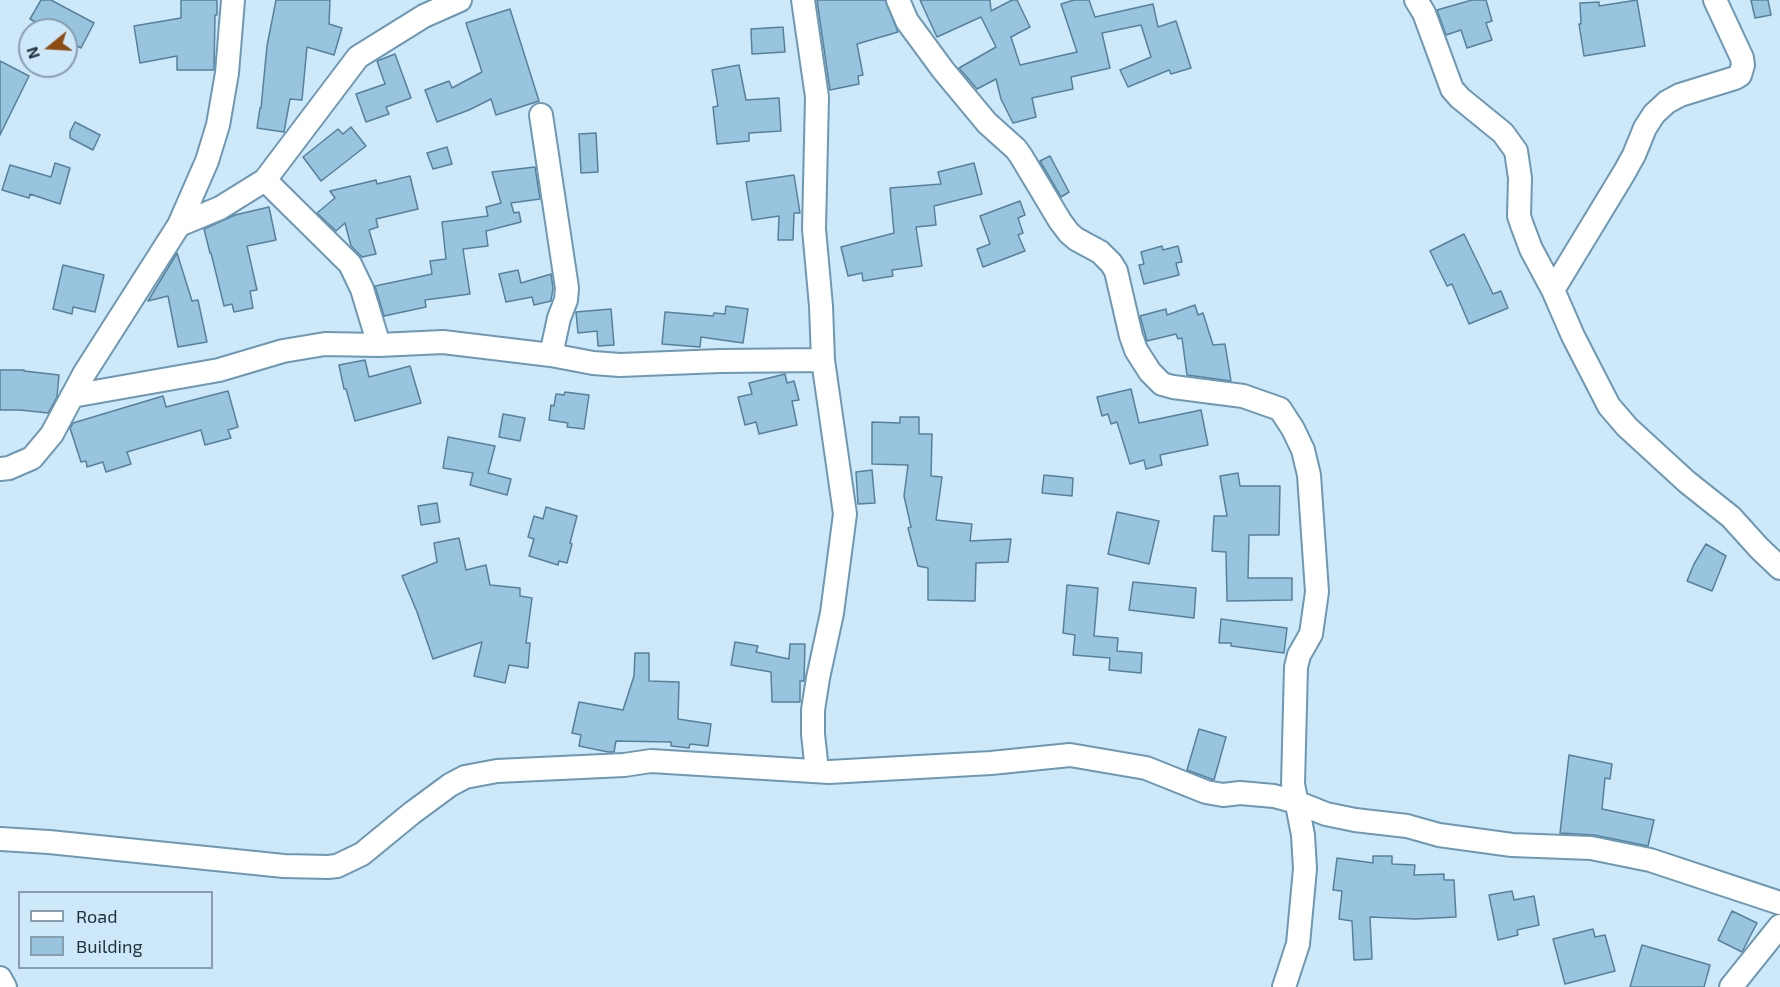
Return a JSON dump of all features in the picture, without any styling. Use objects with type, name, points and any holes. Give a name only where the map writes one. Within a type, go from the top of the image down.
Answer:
[{"type":"street","points":[[0,469],[9,468],[33,458],[52,434],[84,374],[179,225],[207,161],[218,125],[227,73],[233,0]]},
{"type":"street","points":[[179,225],[220,208],[265,180],[358,57],[424,16],[460,0]]},
{"type":"street","points":[[803,0],[817,97],[814,229],[823,360],[845,514],[832,613],[813,710],[817,771]]},
{"type":"street","points":[[898,0],[908,21],[954,84],[987,123],[1016,149],[1069,233],[1112,262],[1131,336],[1140,357],[1150,372],[1162,384],[1243,396],[1280,409],[1293,429],[1302,450],[1309,475],[1317,592],[1311,634],[1299,655],[1296,667],[1293,784],[1303,835],[1305,869],[1298,944],[1284,987]]},
{"type":"street","points":[[1416,0],[1424,13],[1452,89],[1513,144],[1520,178],[1519,216],[1531,249],[1609,406],[1627,427],[1687,482],[1731,517],[1780,568]]},
{"type":"street","points":[[1553,290],[1624,173],[1654,114],[1667,102],[1680,95],[1740,75],[1743,65],[1742,58],[1715,0]]},
{"type":"street","points":[[541,115],[567,288],[566,300],[559,318],[551,355]]},
{"type":"street","points":[[265,180],[350,264],[362,289],[379,345]]},
{"type":"street","points":[[72,396],[219,370],[283,351],[325,344],[379,345],[443,342],[620,365],[823,360]]},
{"type":"street","points":[[0,840],[59,843],[284,866],[337,866],[362,854],[450,784],[465,777],[497,771],[651,762],[830,772],[991,763],[1070,755],[1146,768],[1206,792],[1223,795],[1254,793],[1274,796],[1326,814],[1355,820],[1407,826],[1439,835],[1512,844],[1590,848],[1650,860],[1780,903]]},
{"type":"street","points":[[1731,987],[1780,926]]},
{"type":"street","points":[[0,978],[5,987]]},
{"type":"building","points":[[41,0],[51,0],[94,23],[81,48],[78,46],[78,18],[31,18]]},
{"type":"building","points":[[181,0],[217,0],[214,70],[177,70],[177,56],[140,63],[134,26],[181,18]]},
{"type":"building","points":[[276,0],[330,0],[329,24],[342,28],[334,55],[307,47],[302,100],[290,99],[284,132],[257,128],[267,46]]},
{"type":"building","points":[[817,0],[885,0],[898,32],[857,44],[863,75],[858,76],[859,84],[830,90]]},
{"type":"building","points":[[920,0],[990,0],[991,11],[1012,0],[1017,0],[1030,27],[1011,37],[1020,65],[1077,52],[1061,4],[1074,0],[1089,0],[1095,17],[1153,4],[1158,27],[1176,21],[1191,68],[1171,74],[1169,70],[1128,87],[1120,70],[1151,57],[1141,25],[1102,33],[1110,68],[1071,77],[1073,89],[1032,98],[1036,117],[1013,123],[1001,99],[996,79],[977,89],[959,68],[996,47],[981,17],[937,37]]},
{"type":"building","points":[[1472,0],[1486,0],[1492,21],[1486,23],[1492,40],[1467,48],[1461,30],[1446,35],[1437,10]]},
{"type":"building","points":[[1637,0],[1645,46],[1584,56],[1579,24],[1581,24],[1580,3],[1599,2],[1599,6]]},
{"type":"building","points":[[1751,0],[1768,0],[1771,15],[1755,18]]},
{"type":"building","points":[[510,9],[539,101],[496,115],[491,99],[437,122],[425,90],[449,81],[452,88],[482,72],[466,23]]},
{"type":"building","points":[[783,27],[785,52],[752,54],[751,29]]},
{"type":"building","points":[[395,54],[411,98],[386,107],[389,114],[366,122],[356,94],[385,84],[377,61]]},
{"type":"building","points":[[0,61],[18,70],[18,78],[28,78],[0,135]]},
{"type":"building","points":[[739,65],[746,100],[779,98],[781,131],[749,133],[749,141],[717,144],[713,107],[718,106],[712,70]]},
{"type":"building","points":[[75,122],[100,135],[93,150],[70,138]]},
{"type":"building","points":[[351,127],[366,146],[321,181],[303,157],[338,129],[343,134]]},
{"type":"building","points":[[596,133],[598,172],[581,173],[579,134]]},
{"type":"building","points":[[447,147],[452,164],[433,169],[427,153]]},
{"type":"building","points":[[1050,156],[1069,192],[1061,197],[1040,161]]},
{"type":"building","points":[[55,163],[70,168],[60,204],[30,194],[29,198],[2,190],[10,165],[51,177]]},
{"type":"building","points":[[974,163],[982,194],[934,206],[936,225],[916,227],[922,266],[892,270],[893,276],[863,281],[862,273],[848,276],[841,247],[894,233],[890,188],[941,184],[938,172]]},
{"type":"building","points":[[535,167],[540,199],[511,203],[514,213],[519,212],[521,222],[486,231],[488,246],[463,249],[470,294],[425,300],[426,307],[384,316],[375,286],[432,274],[430,261],[446,259],[442,222],[488,216],[486,207],[501,203],[492,172]]},
{"type":"building","points":[[794,175],[800,213],[794,213],[793,240],[778,240],[779,216],[752,220],[746,182]]},
{"type":"building","points":[[410,176],[418,209],[376,219],[378,227],[369,230],[376,254],[362,257],[351,246],[345,223],[336,231],[317,213],[335,198],[330,191],[376,180],[377,184]]},
{"type":"building","points":[[1020,201],[1025,215],[1018,218],[1023,233],[1018,235],[1025,251],[983,267],[977,249],[990,244],[980,216]]},
{"type":"building","points":[[269,207],[276,240],[247,246],[257,290],[250,291],[253,308],[234,312],[232,304],[224,306],[204,229],[235,215]]},
{"type":"building","points":[[1464,234],[1493,294],[1501,291],[1508,308],[1469,324],[1452,284],[1447,286],[1430,251]]},
{"type":"building","points":[[1162,246],[1163,250],[1178,246],[1182,262],[1176,263],[1179,275],[1144,284],[1139,265],[1144,264],[1141,252]]},
{"type":"building","points":[[177,253],[192,301],[198,300],[207,342],[178,347],[168,296],[148,301]]},
{"type":"building","points":[[63,265],[104,275],[95,312],[73,307],[72,314],[53,309]]},
{"type":"building","points":[[518,270],[521,283],[551,274],[553,288],[551,301],[534,305],[532,297],[506,302],[499,274]]},
{"type":"building","points":[[1195,305],[1198,315],[1203,313],[1213,345],[1225,344],[1231,381],[1187,375],[1182,338],[1178,339],[1176,334],[1147,341],[1140,316],[1166,309],[1167,315]]},
{"type":"building","points":[[726,306],[748,309],[743,343],[701,337],[700,347],[662,344],[665,312],[713,316],[714,313],[725,314]]},
{"type":"building","points":[[611,309],[614,345],[598,346],[597,331],[578,333],[576,312]]},
{"type":"building","points":[[365,360],[369,377],[410,366],[421,403],[355,421],[339,365]]},
{"type":"building","points":[[0,370],[24,370],[59,375],[57,397],[48,413],[0,410]]},
{"type":"building","points":[[785,374],[787,383],[794,381],[799,400],[792,401],[797,425],[759,434],[756,422],[745,425],[738,397],[752,394],[749,383]]},
{"type":"building","points":[[1131,389],[1139,423],[1201,410],[1208,445],[1160,455],[1162,465],[1146,469],[1144,460],[1130,464],[1117,422],[1111,424],[1108,414],[1102,416],[1097,397]]},
{"type":"building","points":[[228,391],[238,427],[228,430],[231,438],[205,445],[201,430],[127,452],[131,464],[106,472],[103,462],[87,467],[86,461],[81,462],[70,428],[73,423],[163,396],[166,407]]},
{"type":"building","points":[[565,392],[589,395],[584,429],[567,427],[568,423],[549,420],[551,405],[554,406],[556,394],[564,395]]},
{"type":"building","points":[[503,414],[525,418],[520,441],[499,437]]},
{"type":"building","points":[[900,417],[919,417],[919,434],[932,434],[931,476],[942,477],[936,520],[972,524],[970,541],[1011,539],[1008,562],[976,563],[975,601],[928,600],[928,568],[918,566],[908,528],[911,527],[904,496],[908,465],[872,464],[872,422],[900,423]]},
{"type":"building","points":[[448,437],[495,446],[488,473],[511,479],[507,495],[470,485],[473,473],[443,468]]},
{"type":"building","points":[[872,470],[875,503],[858,504],[856,472]]},
{"type":"building","points":[[1238,473],[1240,486],[1280,486],[1279,535],[1249,535],[1248,578],[1292,578],[1292,600],[1227,601],[1226,552],[1212,551],[1214,516],[1227,516],[1220,476]]},
{"type":"building","points":[[1044,475],[1073,478],[1072,496],[1042,493]]},
{"type":"building","points":[[437,503],[440,522],[421,525],[418,506]]},
{"type":"building","points":[[546,507],[577,516],[567,563],[559,561],[558,565],[529,556],[534,539],[528,537],[534,516],[543,519]]},
{"type":"building","points":[[1117,512],[1159,521],[1149,564],[1108,554]]},
{"type":"building","points":[[459,538],[466,570],[486,565],[490,585],[520,588],[520,596],[532,598],[526,643],[530,643],[528,668],[509,665],[505,683],[474,676],[482,642],[433,659],[402,576],[437,562],[434,543]]},
{"type":"building","points":[[1706,544],[1726,556],[1712,591],[1687,581]]},
{"type":"building","points":[[1133,582],[1196,588],[1194,618],[1129,610]]},
{"type":"building","points":[[1067,585],[1098,588],[1094,636],[1118,638],[1117,651],[1142,653],[1141,673],[1109,670],[1110,658],[1073,655],[1075,635],[1063,633]]},
{"type":"building","points":[[1221,619],[1287,628],[1284,653],[1231,646],[1231,643],[1219,643]]},
{"type":"building","points":[[735,642],[758,646],[756,652],[789,659],[790,644],[805,644],[804,681],[800,681],[800,702],[772,702],[771,672],[731,665]]},
{"type":"building","points":[[635,653],[649,653],[649,681],[679,682],[678,719],[711,724],[708,746],[690,744],[689,748],[671,746],[671,742],[616,741],[614,752],[608,752],[579,746],[581,735],[572,733],[579,702],[623,710],[634,676]]},
{"type":"building","points":[[1199,729],[1226,737],[1214,780],[1187,770]]},
{"type":"building","points":[[1569,755],[1612,764],[1610,779],[1605,778],[1602,809],[1654,820],[1648,846],[1594,835],[1560,833]]},
{"type":"building","points":[[1373,856],[1392,856],[1392,864],[1415,865],[1414,875],[1444,874],[1444,880],[1454,880],[1456,917],[1415,919],[1370,917],[1372,959],[1354,960],[1352,921],[1339,919],[1342,891],[1333,890],[1337,858],[1373,863]]},
{"type":"building","points":[[1512,891],[1514,900],[1534,896],[1539,925],[1517,930],[1518,935],[1498,940],[1489,895]]},
{"type":"building","points":[[1732,911],[1757,923],[1742,952],[1718,940]]},
{"type":"building","points":[[1593,929],[1595,937],[1605,935],[1615,971],[1565,984],[1553,939]]},
{"type":"building","points":[[1642,945],[1710,965],[1704,987],[1630,987]]}]
